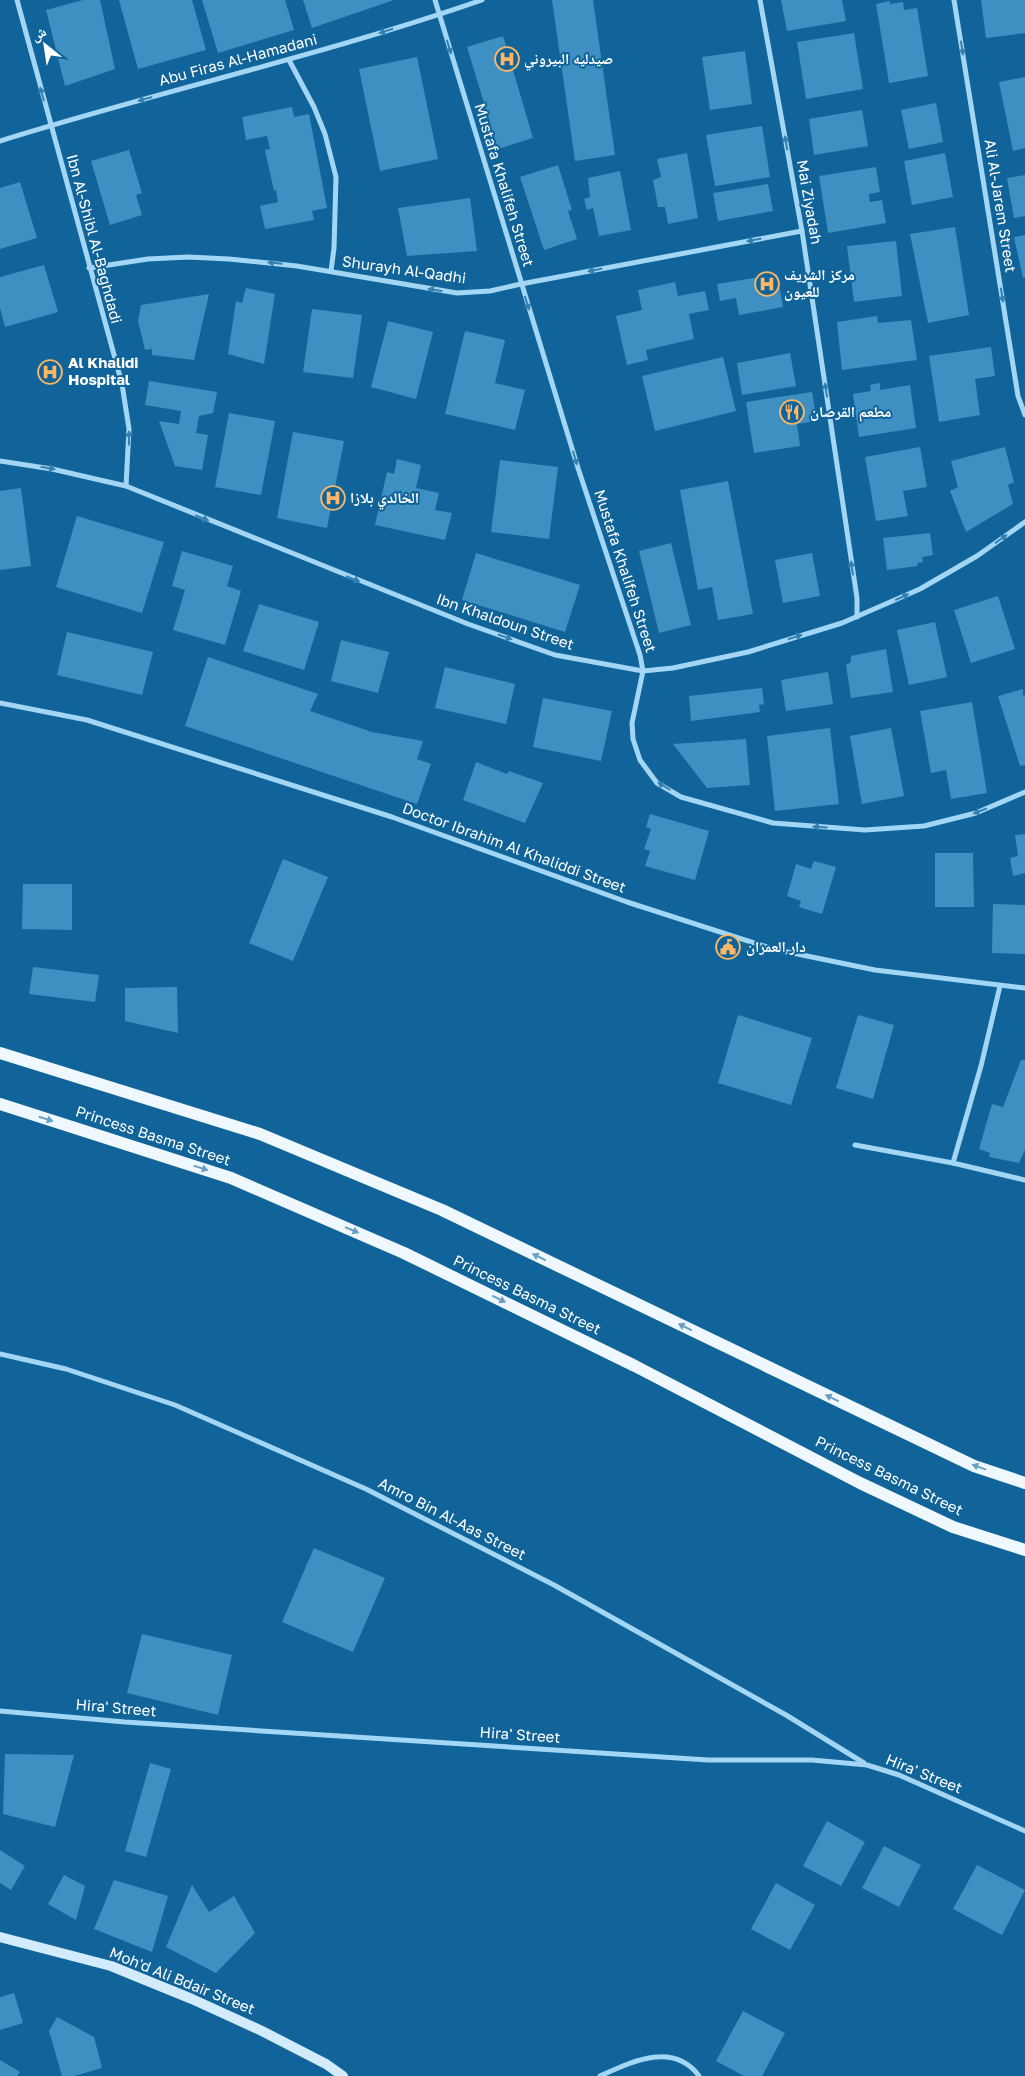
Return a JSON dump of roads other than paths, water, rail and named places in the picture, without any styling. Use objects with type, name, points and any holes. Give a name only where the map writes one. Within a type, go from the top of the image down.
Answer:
[{"type":"main road","points":[[0,1052],[260,1134],[424,1202],[956,1458],[1025,1483]]},
{"type":"main road","name":"Princess Basma Street","points":[[0,1104],[231,1178],[404,1253],[635,1366],[860,1483],[953,1526],[1025,1550]]},
{"type":"street","name":"Ibn Al-Shibl Al-Baghdadi","points":[[17,0],[126,405],[129,429],[126,486]]},
{"type":"street","name":"Mustafa Khalifeh Street","points":[[435,0],[578,468],[640,655],[643,671],[632,722],[633,739],[640,760],[658,783],[681,797],[773,823],[865,830],[924,826],[976,813],[1025,792]]},
{"type":"street","name":"Abu Firas Al-Hamadani","points":[[0,141],[50,125],[289,60],[440,15],[482,0]]},
{"type":"street","name":"Mai Ziyadah","points":[[760,0],[802,231],[857,598],[857,617]]},
{"type":"street","name":"Ali Al-Jarem Street","points":[[954,0],[1018,396],[1025,416]]},
{"type":"street","points":[[289,60],[314,107],[325,134],[336,177],[334,248],[331,272]]},
{"type":"street","name":"Shurayh Al-Qadhi","points":[[89,268],[148,259],[188,257],[229,258],[331,272],[457,293],[490,291],[802,231]]},
{"type":"street","name":"Ibn Khaldoun Street","points":[[0,461],[52,469],[126,486],[468,624],[555,655],[643,671],[673,668],[748,652],[857,617],[920,589],[977,556],[1025,522]]},
{"type":"street","name":"Doctor Ibrahim Al Khaliddi Street","points":[[0,703],[87,720],[392,817],[627,902],[773,949],[875,970],[1025,988]]},
{"type":"street","points":[[953,1163],[982,1066],[1000,986]]},
{"type":"street","points":[[855,1145],[953,1163],[1025,1180]]},
{"type":"street","name":"Amro Bin Al-Aas Street","points":[[0,1354],[66,1369],[175,1405],[366,1489],[554,1585],[786,1715],[867,1765]]},
{"type":"street","name":"Hira' Street","points":[[0,1711],[125,1722],[708,1760],[812,1760],[867,1765],[899,1775],[1025,1831]]},
{"type":"street","name":"Moh'd Ali Bdair Street","points":[[0,1937],[111,1966],[192,1999],[262,2031],[326,2064],[343,2076]]},
{"type":"street","points":[[600,2076],[636,2060],[668,2056],[682,2061],[699,2076]]},
{"type":"place","name":"صيدليه البيروني","points":[[507,59]]},
{"type":"place","name":"مركز الشريف للعيون","points":[[767,284]]},
{"type":"place","name":"Al Khalidi Hospital","points":[[50,372]]},
{"type":"place","name":"مطعم القرصان","points":[[792,412]]},
{"type":"place","name":"الخالدي بلازا","points":[[333,498]]},
{"type":"place","name":"دار العمران","points":[[728,947]]}]
